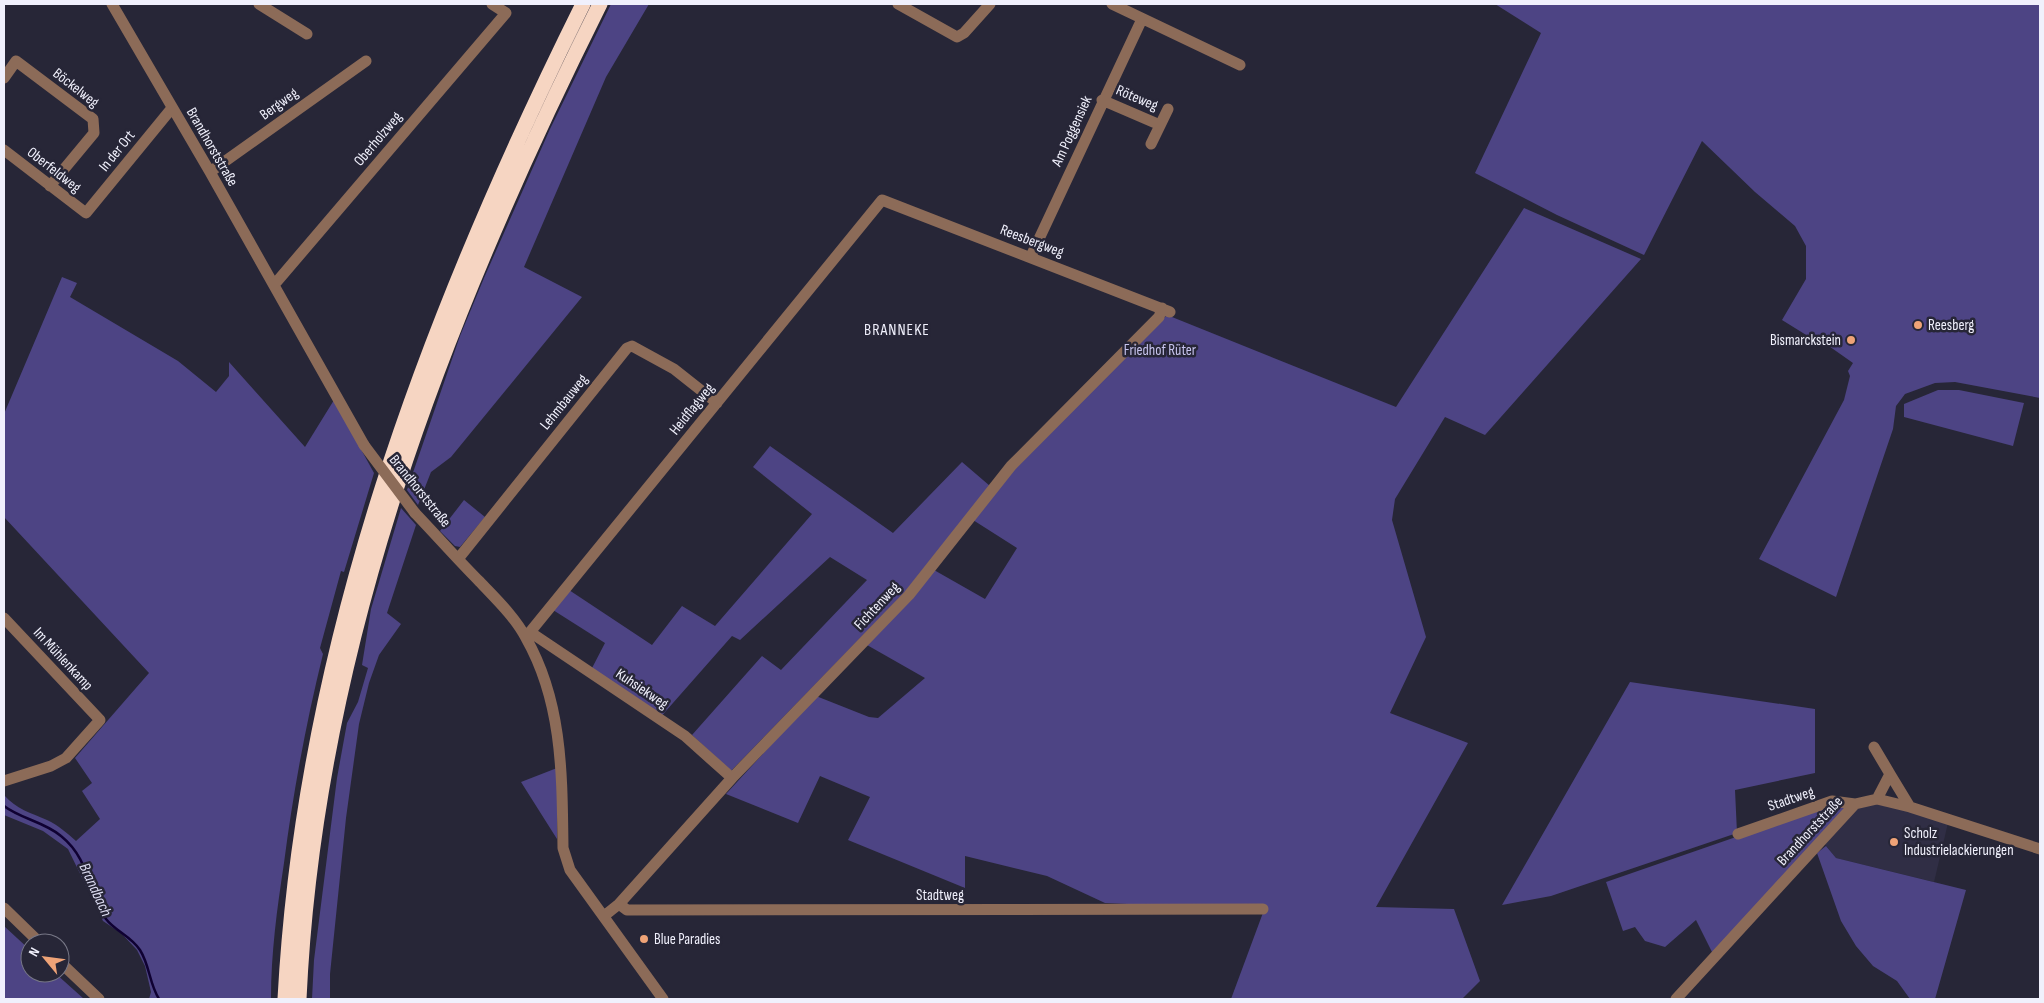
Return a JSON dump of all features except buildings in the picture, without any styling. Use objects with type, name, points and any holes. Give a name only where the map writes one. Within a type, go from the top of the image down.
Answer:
[{"type":"highway","points":[[284,999],[297,856],[312,759],[333,660],[369,524],[392,453],[444,311],[485,212],[545,81],[583,4]]},
{"type":"highway","points":[[300,999],[312,859],[326,762],[354,633],[384,527],[407,453],[461,307],[498,219],[560,84],[600,4]]},
{"type":"street","name":"Brandhorststraße","points":[[112,4],[210,172],[364,445],[415,514],[528,634],[547,685],[557,727],[561,763],[563,848],[570,870],[663,999]]},
{"type":"street","points":[[259,4],[307,34]]},
{"type":"street","name":"Oberholzweg","points":[[274,285],[506,12],[492,4]]},
{"type":"street","points":[[898,4],[957,37],[964,33],[990,4]]},
{"type":"street","points":[[1112,4],[1240,65]]},
{"type":"street","name":"Am Poggensiek","points":[[1031,256],[1102,100],[1142,19]]},
{"type":"street","name":"Böckelweg","points":[[4,78],[16,61],[93,119],[94,133],[50,186]]},
{"type":"street","name":"Bergweg","points":[[210,172],[366,61]]},
{"type":"street","name":"Röteweg","points":[[1102,100],[1160,125]]},
{"type":"street","name":"In der Ort","points":[[86,214],[172,108]]},
{"type":"street","name":"Röteweg","points":[[1151,144],[1168,109]]},
{"type":"street","name":"Oberfeldweg","points":[[4,150],[86,214]]},
{"type":"street","name":"Reesbergweg","points":[[882,200],[1031,256],[1166,310]]},
{"type":"street","name":"Heidflagweg","points":[[528,634],[882,200]]},
{"type":"street","name":"Fichtenweg","points":[[604,916],[619,904],[732,778],[909,595],[1011,466],[1166,310]]},
{"type":"street","name":"Lehmbauweg","points":[[458,559],[627,348],[632,346],[674,369],[717,403]]},
{"type":"street","name":"Im Mühlenkamp","points":[[4,618],[100,720],[66,758],[51,766],[4,781]]},
{"type":"street","name":"Kuhsiekweg","points":[[528,634],[686,736],[732,778]]},
{"type":"street","points":[[1874,747],[1910,807]]},
{"type":"street","points":[[1877,799],[1890,774]]},
{"type":"street","name":"Brandhorststraße","points":[[1676,999],[1855,804],[1877,799],[1910,807],[2040,849]]},
{"type":"street","name":"Stadtweg","points":[[1738,834],[1832,801],[1855,804]]},
{"type":"street","name":"Stadtweg","points":[[619,904],[627,910],[1263,909]]},
{"type":"street","points":[[4,908],[30,933]]},
{"type":"street","points":[[70,971],[99,999]]},
{"type":"shaded area","name":"Scholz Industrielackierungen","points":[[1881,803],[1948,823],[1934,882],[1836,858],[1824,843],[1855,808]]},
{"type":"green space","points":[[611,4],[649,4],[606,77],[524,267],[582,297],[451,457],[431,472],[418,505],[407,490],[460,336],[550,129]]},
{"type":"green space","points":[[1495,4],[2040,4],[2040,398],[1955,382],[1935,383],[1905,394],[1896,406],[1893,429],[1836,597],[1759,559],[1844,400],[1850,376],[1848,371],[1853,363],[1826,344],[1824,346],[1782,320],[1806,279],[1806,246],[1795,226],[1755,192],[1702,141],[1644,255],[1557,215],[1475,173],[1541,33]]},
{"type":"green space","name":"Friedhof Rüter","points":[[1524,208],[1641,259],[1485,435],[1445,417],[1395,499],[1392,520],[1426,637],[1390,713],[1468,743],[1376,907],[1454,909],[1480,981],[1462,999],[1231,999],[1264,910],[1105,903],[1047,876],[965,856],[965,888],[848,840],[870,797],[820,776],[798,823],[726,794],[816,696],[869,717],[878,718],[925,678],[867,645],[934,570],[985,599],[1017,548],[973,520],[1014,468],[1167,315],[1396,407]]},
{"type":"green space","points":[[62,277],[77,283],[70,297],[178,361],[216,392],[229,376],[229,362],[305,447],[334,400],[374,473],[344,572],[341,571],[320,648],[323,654],[300,758],[279,897],[273,948],[271,999],[149,999],[151,992],[145,966],[137,950],[121,933],[103,921],[68,849],[43,831],[4,815],[4,795],[19,807],[55,824],[76,841],[100,819],[82,791],[92,783],[75,758],[149,673],[4,517],[4,414]]},
{"type":"green space","points":[[1938,390],[1959,390],[2024,403],[2013,446],[1904,417],[1904,404]]},
{"type":"green space","points":[[770,446],[893,533],[962,462],[990,486],[905,592],[731,771],[692,735],[762,656],[781,670],[867,580],[830,557],[740,640],[732,636],[658,720],[591,670],[605,643],[553,610],[569,590],[652,645],[682,606],[715,626],[812,514],[753,467]]},
{"type":"green space","points":[[464,500],[485,517],[460,547],[455,546],[440,531]]},
{"type":"green space","points":[[401,508],[416,525],[387,613],[401,624],[379,655],[369,683],[359,724],[346,818],[330,974],[330,999],[312,999],[314,960],[337,778],[347,723],[358,702],[368,668],[362,665],[371,609]]},
{"type":"green space","points":[[1630,682],[1815,709],[1815,773],[1735,790],[1737,833],[1551,896],[1502,905]]},
{"type":"green space","points":[[557,768],[557,839],[521,782]]},
{"type":"green space","points":[[1828,805],[1846,807],[1713,954],[1696,920],[1665,947],[1645,941],[1635,927],[1623,931],[1606,882]]},
{"type":"green space","points":[[1826,846],[1836,858],[1966,890],[1935,999],[1910,999],[1897,981],[1873,966],[1856,946],[1841,921],[1817,853]]},
{"type":"green space","points":[[4,926],[20,941],[20,983],[66,983],[84,999],[4,999]]},
{"type":"waterway","name":"Brandbach","points":[[4,806],[55,831],[71,846],[84,866],[95,899],[106,919],[140,950],[159,999]]},
{"type":"place","name":"Reesberg","points":[[1918,325]]},
{"type":"place","name":"Bismarckstein","points":[[1851,340]]},
{"type":"place","name":"Scholz Industrielackierungen","points":[[1894,842]]},
{"type":"place","name":"Blue Paradies","points":[[644,939]]},
{"type":"district","name":"BRANNEKE","points":[[897,330]]}]
